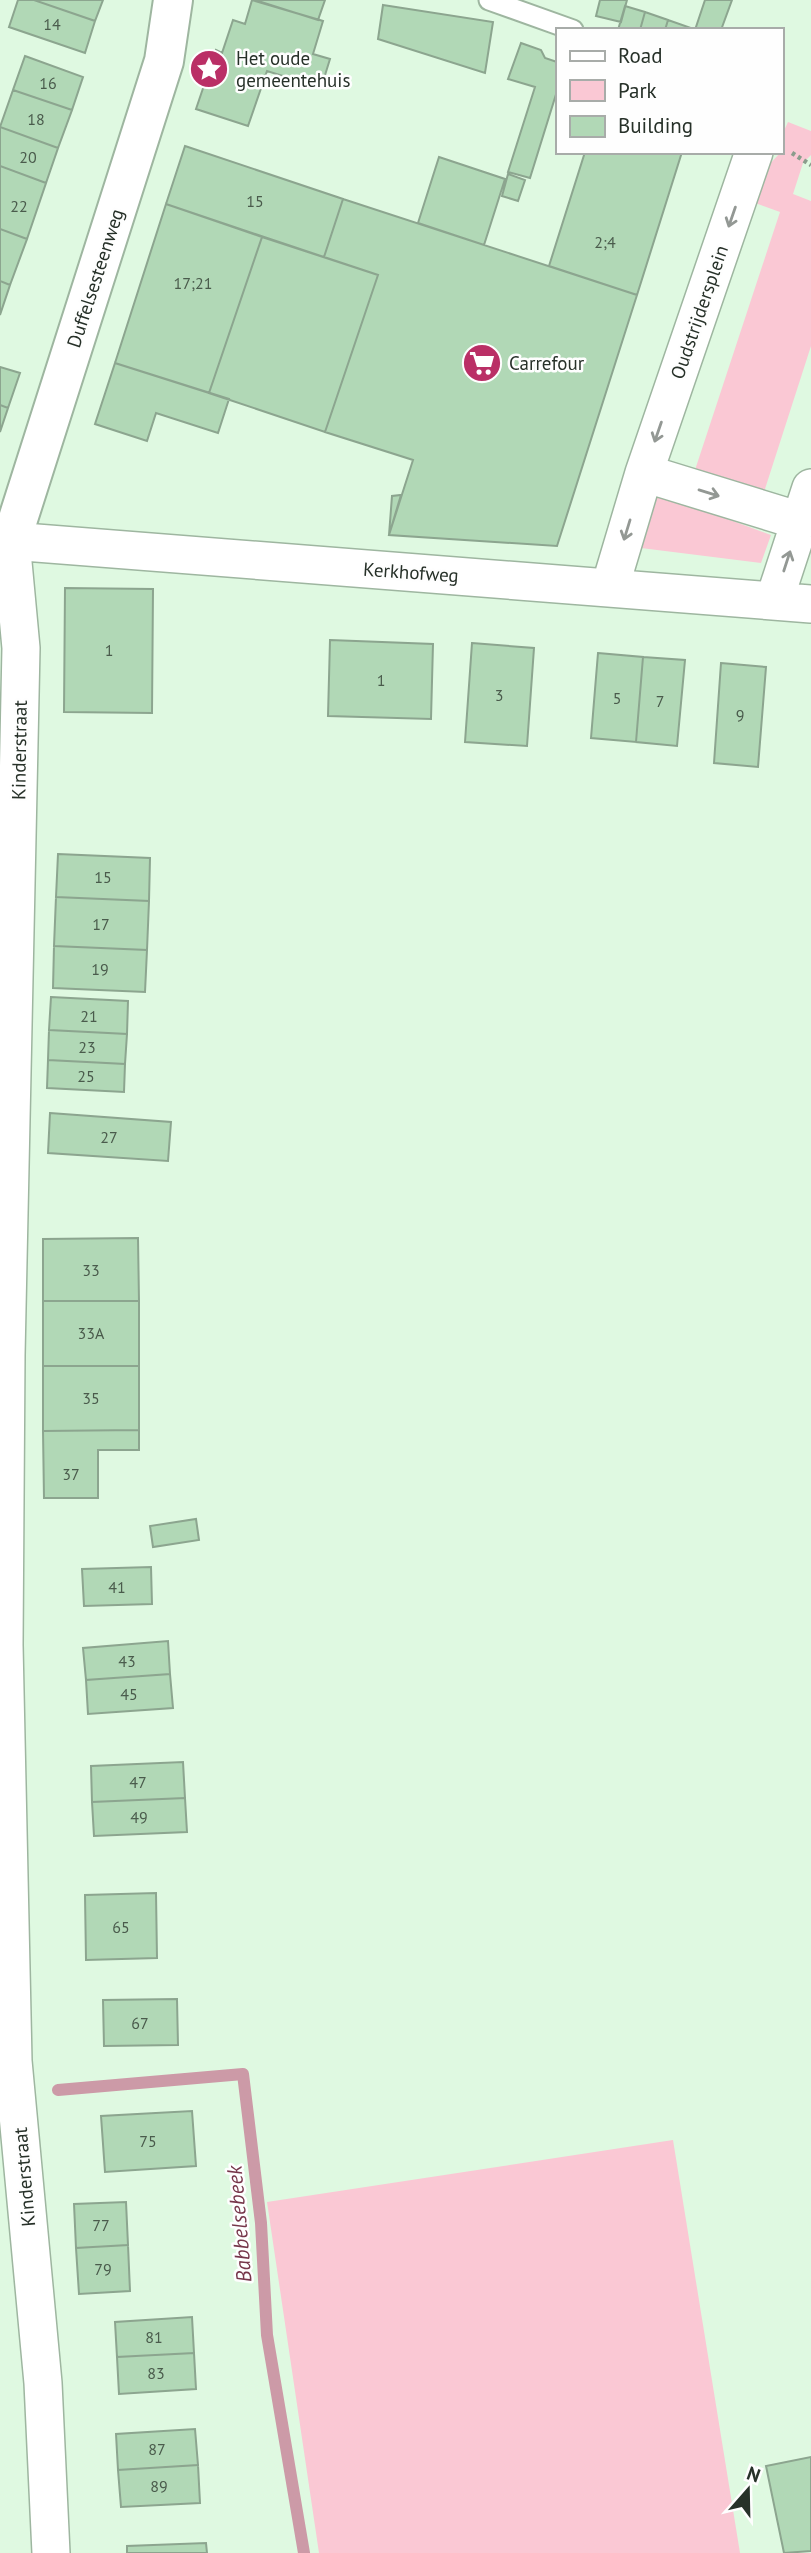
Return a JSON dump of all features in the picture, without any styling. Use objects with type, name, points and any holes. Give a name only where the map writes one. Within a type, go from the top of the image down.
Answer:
[{"type":"street","name":"Duffelsesteenweg","points":[[5,545],[164,61],[173,0]]},
{"type":"street","name":"Oudstrijdersplein","points":[[610,587],[644,473],[753,154]]},
{"type":"street","points":[[644,473],[805,504],[774,601]]},
{"type":"street","name":"Kerkhofweg","points":[[5,545],[610,587],[811,604]]},
{"type":"street","name":"Kinderstraat","points":[[5,545],[21,648],[6,1355],[4,1645],[13,2061],[43,2383],[51,2553]]},
{"type":"lane","points":[[489,0],[566,28]]},
{"type":"green space","points":[[788,122],[811,131],[811,155],[803,163],[793,194],[811,201],[811,346],[764,492],[695,470],[780,212],[750,201],[765,169],[779,154],[783,154],[783,133]]},
{"type":"green space","points":[[657,493],[771,535],[761,563],[641,548]]},
{"type":"green space","points":[[673,2140],[740,2553],[319,2553],[267,2202]]},
{"type":"building","points":[[18,0],[34,0],[95,21],[85,53],[9,27]]},
{"type":"building","points":[[34,0],[103,0],[95,21]]},
{"type":"building","points":[[252,0],[323,21],[313,54],[330,59],[321,88],[267,71],[248,126],[196,109],[216,50],[222,53],[233,20],[245,24]]},
{"type":"building","points":[[255,0],[325,0],[318,20]]},
{"type":"building","points":[[600,0],[627,0],[621,22],[596,16]]},
{"type":"building","points":[[705,0],[732,0],[722,28],[696,28]]},
{"type":"building","points":[[383,5],[493,22],[485,73],[378,39]]},
{"type":"building","points":[[625,6],[645,12],[641,28],[619,28]]},
{"type":"building","points":[[645,12],[668,20],[666,28],[641,28]]},
{"type":"building","points":[[668,20],[691,28],[666,28]]},
{"type":"building","points":[[521,43],[541,50],[545,58],[556,62],[556,94],[530,178],[508,172],[535,87],[508,79]]},
{"type":"building","points":[[25,56],[83,77],[72,110],[13,90]]},
{"type":"building","points":[[13,90],[72,110],[58,148],[0,127]]},
{"type":"building","points":[[0,127],[58,148],[46,183],[0,166]]},
{"type":"building","points":[[185,146],[343,199],[324,257],[166,204]]},
{"type":"building","points":[[584,154],[681,154],[637,295],[549,266]]},
{"type":"building","points":[[439,157],[505,179],[484,245],[418,223]]},
{"type":"building","points":[[0,166],[46,183],[27,239],[0,229]]},
{"type":"building","points":[[508,174],[525,180],[518,201],[502,196]]},
{"type":"building","name":"Carrefour","points":[[343,199],[637,295],[557,546],[389,535],[413,460],[325,432],[378,275],[324,257]]},
{"type":"building","points":[[166,204],[262,237],[209,393],[115,363]]},
{"type":"building","points":[[0,229],[27,239],[10,285],[0,281]]},
{"type":"building","points":[[262,237],[378,275],[325,432],[209,393]]},
{"type":"building","points":[[0,281],[10,285],[0,315]]},
{"type":"building","points":[[115,363],[229,399],[218,433],[156,413],[147,441],[95,424]]},
{"type":"building","points":[[0,367],[20,373],[8,408],[0,405]]},
{"type":"building","points":[[0,405],[8,408],[0,432]]},
{"type":"building","points":[[401,495],[389,535],[392,496]]},
{"type":"building","points":[[65,588],[153,589],[152,713],[64,712]]},
{"type":"building","points":[[330,640],[433,644],[431,719],[328,716]]},
{"type":"building","points":[[472,643],[534,648],[527,746],[465,742]]},
{"type":"building","points":[[598,653],[643,657],[636,742],[591,738]]},
{"type":"building","points":[[643,657],[685,660],[677,746],[636,742]]},
{"type":"building","points":[[721,663],[766,667],[758,767],[714,763]]},
{"type":"building","points":[[58,854],[150,858],[149,901],[56,897]]},
{"type":"building","points":[[56,897],[149,901],[147,950],[54,946]]},
{"type":"building","points":[[54,946],[147,950],[145,992],[53,988]]},
{"type":"building","points":[[51,997],[128,1001],[127,1034],[49,1030]]},
{"type":"building","points":[[49,1030],[127,1034],[125,1064],[48,1060]]},
{"type":"building","points":[[48,1060],[125,1064],[124,1092],[47,1088]]},
{"type":"building","points":[[50,1113],[171,1122],[168,1161],[48,1153]]},
{"type":"building","points":[[138,1238],[139,1301],[43,1301],[43,1239]]},
{"type":"building","points":[[43,1301],[139,1301],[139,1366],[43,1366]]},
{"type":"building","points":[[43,1366],[139,1366],[139,1430],[43,1431]]},
{"type":"building","points":[[139,1430],[139,1450],[98,1450],[98,1498],[44,1498],[43,1431]]},
{"type":"building","points":[[196,1519],[199,1540],[153,1547],[150,1526]]},
{"type":"building","points":[[151,1567],[152,1604],[84,1606],[82,1569]]},
{"type":"building","points":[[168,1641],[170,1674],[86,1680],[83,1648]]},
{"type":"building","points":[[170,1674],[173,1708],[88,1714],[86,1680]]},
{"type":"building","points":[[183,1762],[185,1798],[92,1802],[91,1766]]},
{"type":"building","points":[[185,1798],[187,1832],[94,1836],[92,1802]]},
{"type":"building","points":[[156,1893],[157,1958],[86,1960],[85,1895]]},
{"type":"building","points":[[177,1999],[178,2045],[104,2046],[103,2000]]},
{"type":"building","points":[[192,2111],[196,2166],[105,2172],[101,2116]]},
{"type":"building","points":[[126,2202],[128,2245],[76,2248],[74,2204]]},
{"type":"building","points":[[128,2245],[130,2291],[79,2294],[76,2248]]},
{"type":"building","points":[[192,2317],[194,2353],[117,2357],[115,2322]]},
{"type":"building","points":[[194,2353],[196,2389],[119,2394],[117,2357]]},
{"type":"building","points":[[195,2429],[198,2465],[118,2470],[116,2434]]},
{"type":"building","points":[[811,2457],[811,2551],[784,2553],[766,2466]]},
{"type":"building","points":[[198,2465],[200,2503],[121,2507],[118,2470]]},
{"type":"building","points":[[206,2543],[207,2553],[127,2553],[127,2546]]},
{"type":"waterway","name":"Babbelsebeek","points":[[58,2090],[243,2074],[261,2223],[267,2335],[304,2553]]},
{"type":"place","name":"Het oude gemeentehuis","points":[[209,69]]},
{"type":"place","name":"Carrefour","points":[[482,363]]}]
